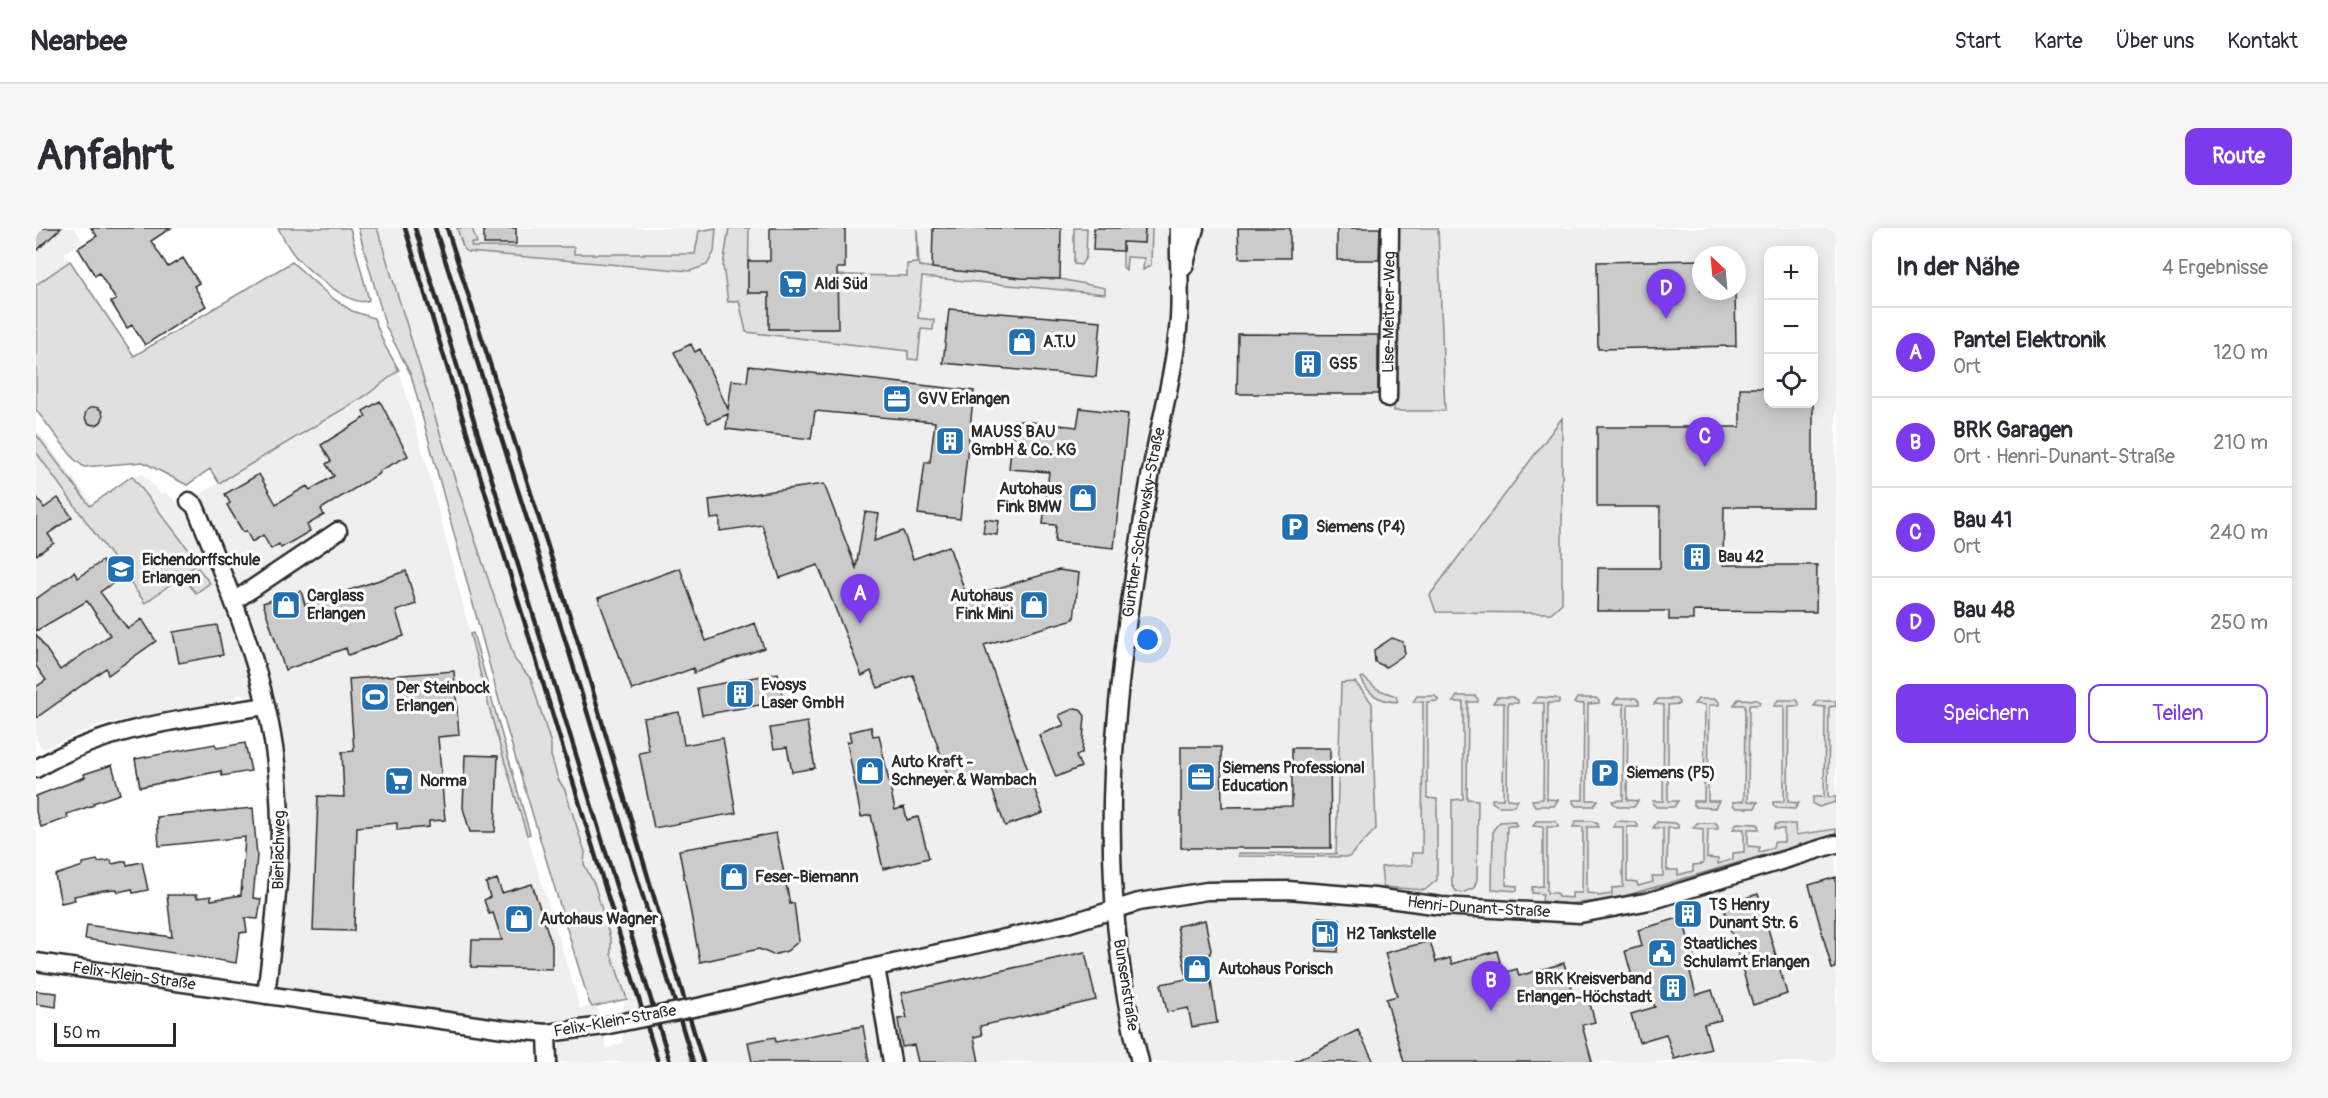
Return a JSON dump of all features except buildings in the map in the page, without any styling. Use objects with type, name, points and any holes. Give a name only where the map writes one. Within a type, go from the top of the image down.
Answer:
[{"type":"street","name":"Günther-Scharowsky-Straße","points":[[1114,908],[1111,802],[1116,702],[1149,482],[1174,355],[1180,279],[1179,228]]},
{"type":"street","name":"Günther-Scharowsky-Straße","points":[[1180,279],[1195,228]]},
{"type":"street","name":"Lise-Meitner-Weg","points":[[1388,398],[1390,228]]},
{"type":"street","name":"Bierlachweg","points":[[189,501],[195,506],[234,601],[265,706],[276,761],[279,804],[279,891],[266,995]]},
{"type":"street","points":[[234,601],[338,531]]},
{"type":"street","points":[[36,769],[58,755],[111,734],[153,724],[265,706]]},
{"type":"street","name":"Henri-Dunant-Straße","points":[[1114,908],[1156,899],[1231,889],[1310,892],[1441,906],[1580,914],[1650,901],[1836,844]]},
{"type":"street","name":"Felix-Klein-Straße","points":[[36,962],[504,1029],[547,1033],[604,1026],[698,1007],[768,989],[1067,924],[1114,908]]},
{"type":"street","name":"Bunsenstraße","points":[[1114,908],[1122,969],[1140,1062]]},
{"type":"street","points":[[876,967],[892,1062]]},
{"type":"street","points":[[547,1033],[548,1062]]},
{"type":"shaded area","points":[[36,228],[74,228],[83,241],[64,253],[70,261],[36,285]]},
{"type":"shaded area","points":[[278,228],[350,228],[369,300],[362,302],[352,299],[330,287],[295,256]]},
{"type":"shaded area","points":[[358,228],[377,228],[443,443],[515,660],[531,679],[551,744],[551,756],[558,779],[565,790],[585,852],[584,864],[595,886],[611,941],[611,954],[627,999],[592,1007],[589,1002],[506,726],[411,375],[386,327]]},
{"type":"shaded area","points":[[377,228],[1836,228],[1836,1062],[550,1062],[549,1032],[266,995],[279,893],[265,706],[241,693],[229,701],[101,724],[43,749],[36,740],[36,429],[92,503],[132,475],[143,474],[161,495],[165,492],[180,506],[367,395],[399,370],[428,470],[496,733],[580,1008],[596,1006],[604,1026],[606,1049],[622,1043],[624,994],[611,954],[611,941],[595,886],[588,877],[584,864],[585,852],[565,790],[558,779],[551,756],[551,744],[531,679],[515,660],[443,443]]},
{"type":"shaded area","points":[[457,228],[472,228],[477,243],[471,243],[472,247],[574,247],[574,254],[695,254],[699,231],[716,228],[714,252],[707,265],[690,271],[468,252],[464,250]]},
{"type":"shaded area","points":[[729,228],[749,228],[748,293],[769,293],[770,329],[837,329],[837,275],[907,276],[907,264],[917,263],[917,228],[919,266],[1021,278],[1060,279],[1105,288],[1105,294],[922,277],[918,318],[934,320],[933,330],[921,329],[918,360],[908,359],[908,351],[746,332],[739,300],[728,302],[723,266]]},
{"type":"shaded area","points":[[1074,228],[1087,228],[1086,257],[1081,265],[1074,264]]},
{"type":"shaded area","points":[[1145,228],[1152,228],[1151,265],[1143,270],[1144,258],[1127,257],[1126,270],[1123,267],[1123,242],[1144,243]]},
{"type":"shaded area","points":[[1396,228],[1438,228],[1445,411],[1394,411]]},
{"type":"shaded area","points":[[70,261],[134,356],[292,262],[332,298],[352,311],[374,318],[385,346],[399,370],[367,395],[219,483],[210,469],[187,485],[143,462],[84,467],[74,459],[36,410],[36,285]]},
{"type":"shaded area","points":[[1562,418],[1562,603],[1551,613],[1436,612],[1430,595]]},
{"type":"shaded area","points":[[36,434],[90,506],[132,476],[199,563],[145,603],[36,452]]},
{"type":"shaded area","points":[[198,568],[210,583],[196,593],[184,578]]},
{"type":"shaded area","points":[[473,633],[530,834],[527,835],[496,733],[470,634]]},
{"type":"shaded area","points":[[1363,677],[1377,689],[1396,696],[1398,702],[1375,696],[1367,689],[1361,678]]},
{"type":"shaded area","points":[[1355,682],[1372,703],[1376,829],[1349,857],[1238,856],[1238,853],[1336,854],[1341,683]]},
{"type":"shaded area","points":[[1417,696],[1435,696],[1438,699],[1438,701],[1427,702],[1427,798],[1437,799],[1437,880],[1425,890],[1383,887],[1381,867],[1412,865],[1412,853],[1422,853],[1423,702],[1413,702]]},
{"type":"shaded area","points":[[1457,696],[1475,696],[1478,699],[1478,702],[1468,702],[1467,799],[1478,800],[1477,879],[1474,888],[1462,893],[1456,891],[1452,885],[1452,800],[1463,799],[1463,702],[1453,702]]},
{"type":"shaded area","points":[[1497,697],[1512,697],[1518,700],[1518,703],[1508,703],[1507,799],[1518,800],[1514,806],[1498,806],[1492,802],[1492,799],[1503,799],[1504,703],[1493,703]]},
{"type":"shaded area","points":[[1537,697],[1559,700],[1559,703],[1548,703],[1547,799],[1558,800],[1554,806],[1535,806],[1532,800],[1543,799],[1544,703],[1533,703]]},
{"type":"shaded area","points":[[1577,698],[1596,698],[1599,701],[1599,703],[1588,704],[1587,800],[1598,800],[1594,806],[1576,806],[1573,803],[1573,800],[1583,800],[1584,704],[1574,703]]},
{"type":"shaded area","points":[[1617,698],[1636,698],[1639,701],[1639,704],[1628,704],[1627,800],[1638,801],[1634,807],[1619,807],[1612,801],[1623,800],[1624,704],[1613,704]]},
{"type":"shaded area","points":[[1658,699],[1676,699],[1679,702],[1679,704],[1668,705],[1668,801],[1678,801],[1674,807],[1656,807],[1653,804],[1653,801],[1663,801],[1664,705],[1654,704]]},
{"type":"shaded area","points":[[1698,699],[1716,699],[1719,702],[1719,705],[1709,705],[1708,801],[1719,801],[1715,808],[1696,807],[1693,804],[1693,801],[1704,801],[1705,705],[1694,704]]},
{"type":"shaded area","points":[[1738,699],[1760,702],[1759,705],[1749,705],[1748,801],[1758,802],[1755,808],[1736,808],[1733,805],[1733,802],[1744,801],[1745,705],[1734,705]]},
{"type":"shaded area","points":[[1778,700],[1797,700],[1799,703],[1799,706],[1789,706],[1788,802],[1799,803],[1795,809],[1776,808],[1773,805],[1773,802],[1784,802],[1784,706],[1774,706]]},
{"type":"shaded area","points":[[1818,701],[1836,701],[1836,706],[1829,707],[1828,797],[1836,797],[1836,802],[1819,807],[1813,804],[1813,797],[1824,797],[1825,707],[1814,706]]},
{"type":"shaded area","points":[[1514,821],[1517,826],[1507,826],[1506,885],[1517,886],[1517,891],[1492,889],[1493,830],[1500,822]]},
{"type":"shaded area","points":[[1536,821],[1555,821],[1558,824],[1558,827],[1547,827],[1547,893],[1557,893],[1558,897],[1572,898],[1572,893],[1582,893],[1583,827],[1573,827],[1576,821],[1592,821],[1598,824],[1598,827],[1587,827],[1587,893],[1598,896],[1612,894],[1612,888],[1623,887],[1623,827],[1613,827],[1617,821],[1635,822],[1638,825],[1638,827],[1627,827],[1627,881],[1637,882],[1638,886],[1653,882],[1652,876],[1663,876],[1663,828],[1653,828],[1657,822],[1678,825],[1678,828],[1668,828],[1667,870],[1678,870],[1678,875],[1693,871],[1693,865],[1703,864],[1703,829],[1693,828],[1697,823],[1716,823],[1718,826],[1718,829],[1708,829],[1707,858],[1718,859],[1718,864],[1733,859],[1733,853],[1744,852],[1744,829],[1733,829],[1737,823],[1758,824],[1759,829],[1748,829],[1748,846],[1759,847],[1759,852],[1773,848],[1774,842],[1784,842],[1784,829],[1774,829],[1776,824],[1795,824],[1796,835],[1836,829],[1836,834],[1611,900],[1568,904],[1542,901],[1543,894],[1532,893],[1532,887],[1543,886],[1543,827],[1533,826]]},
{"type":"railway","points":[[405,228],[658,1062]]},
{"type":"railway","points":[[415,228],[670,1062]]},
{"type":"railway","points":[[435,228],[569,652],[693,1062]]},
{"type":"railway","points":[[447,228],[580,648],[703,1062]]},
{"type":"place","name":"Aldi Süd","points":[[793,284]]},
{"type":"place","name":"Bau 48","points":[[1666,319]]},
{"type":"place","name":"A.T.U","points":[[1022,342]]},
{"type":"place","name":"GS5","points":[[1308,364]]},
{"type":"place","name":"GVV Erlangen","points":[[897,399]]},
{"type":"place","name":"MAUSS BAU GmbH & Co. KG","points":[[950,441]]},
{"type":"place","name":"Bau 41","points":[[1705,467]]},
{"type":"place","name":"Autohaus Fink BMW","points":[[1083,498]]},
{"type":"place","name":"Siemens (P4)","points":[[1295,527]]},
{"type":"place","name":"Bau 42","points":[[1697,557]]},
{"type":"place","name":"Eichendorffschule Erlangen","points":[[121,569]]},
{"type":"place","name":"Carglass Erlangen","points":[[286,605]]},
{"type":"place","name":"Autohaus Fink Mini","points":[[1034,605]]},
{"type":"place","name":"Pantel Elektronik","points":[[860,624]]},
{"type":"place","name":"Evosys Laser GmbH","points":[[740,694]]},
{"type":"place","name":"Der Steinbock Erlangen","points":[[375,697]]},
{"type":"place","name":"Auto Kraft - Schneyer & Wambach","points":[[870,771]]},
{"type":"place","name":"Siemens (P5)","points":[[1605,773]]},
{"type":"place","name":"Siemens Professional Education","points":[[1201,777]]},
{"type":"place","name":"Norma","points":[[399,781]]},
{"type":"place","name":"Feser-Biemann","points":[[734,877]]},
{"type":"place","name":"TS Henry Dunant Str. 6","points":[[1688,914]]},
{"type":"place","name":"Autohaus Wagner","points":[[519,919]]},
{"type":"place","name":"H2 Tankstelle","points":[[1325,934]]},
{"type":"place","name":"Staatliches Schulamt Erlangen","points":[[1662,953]]},
{"type":"place","name":"Autohaus Porisch","points":[[1197,969]]},
{"type":"place","name":"BRK Kreisverband Erlangen-Höchstadt","points":[[1673,988]]},
{"type":"place","name":"BRK Garagen","points":[[1491,1011]]}]
